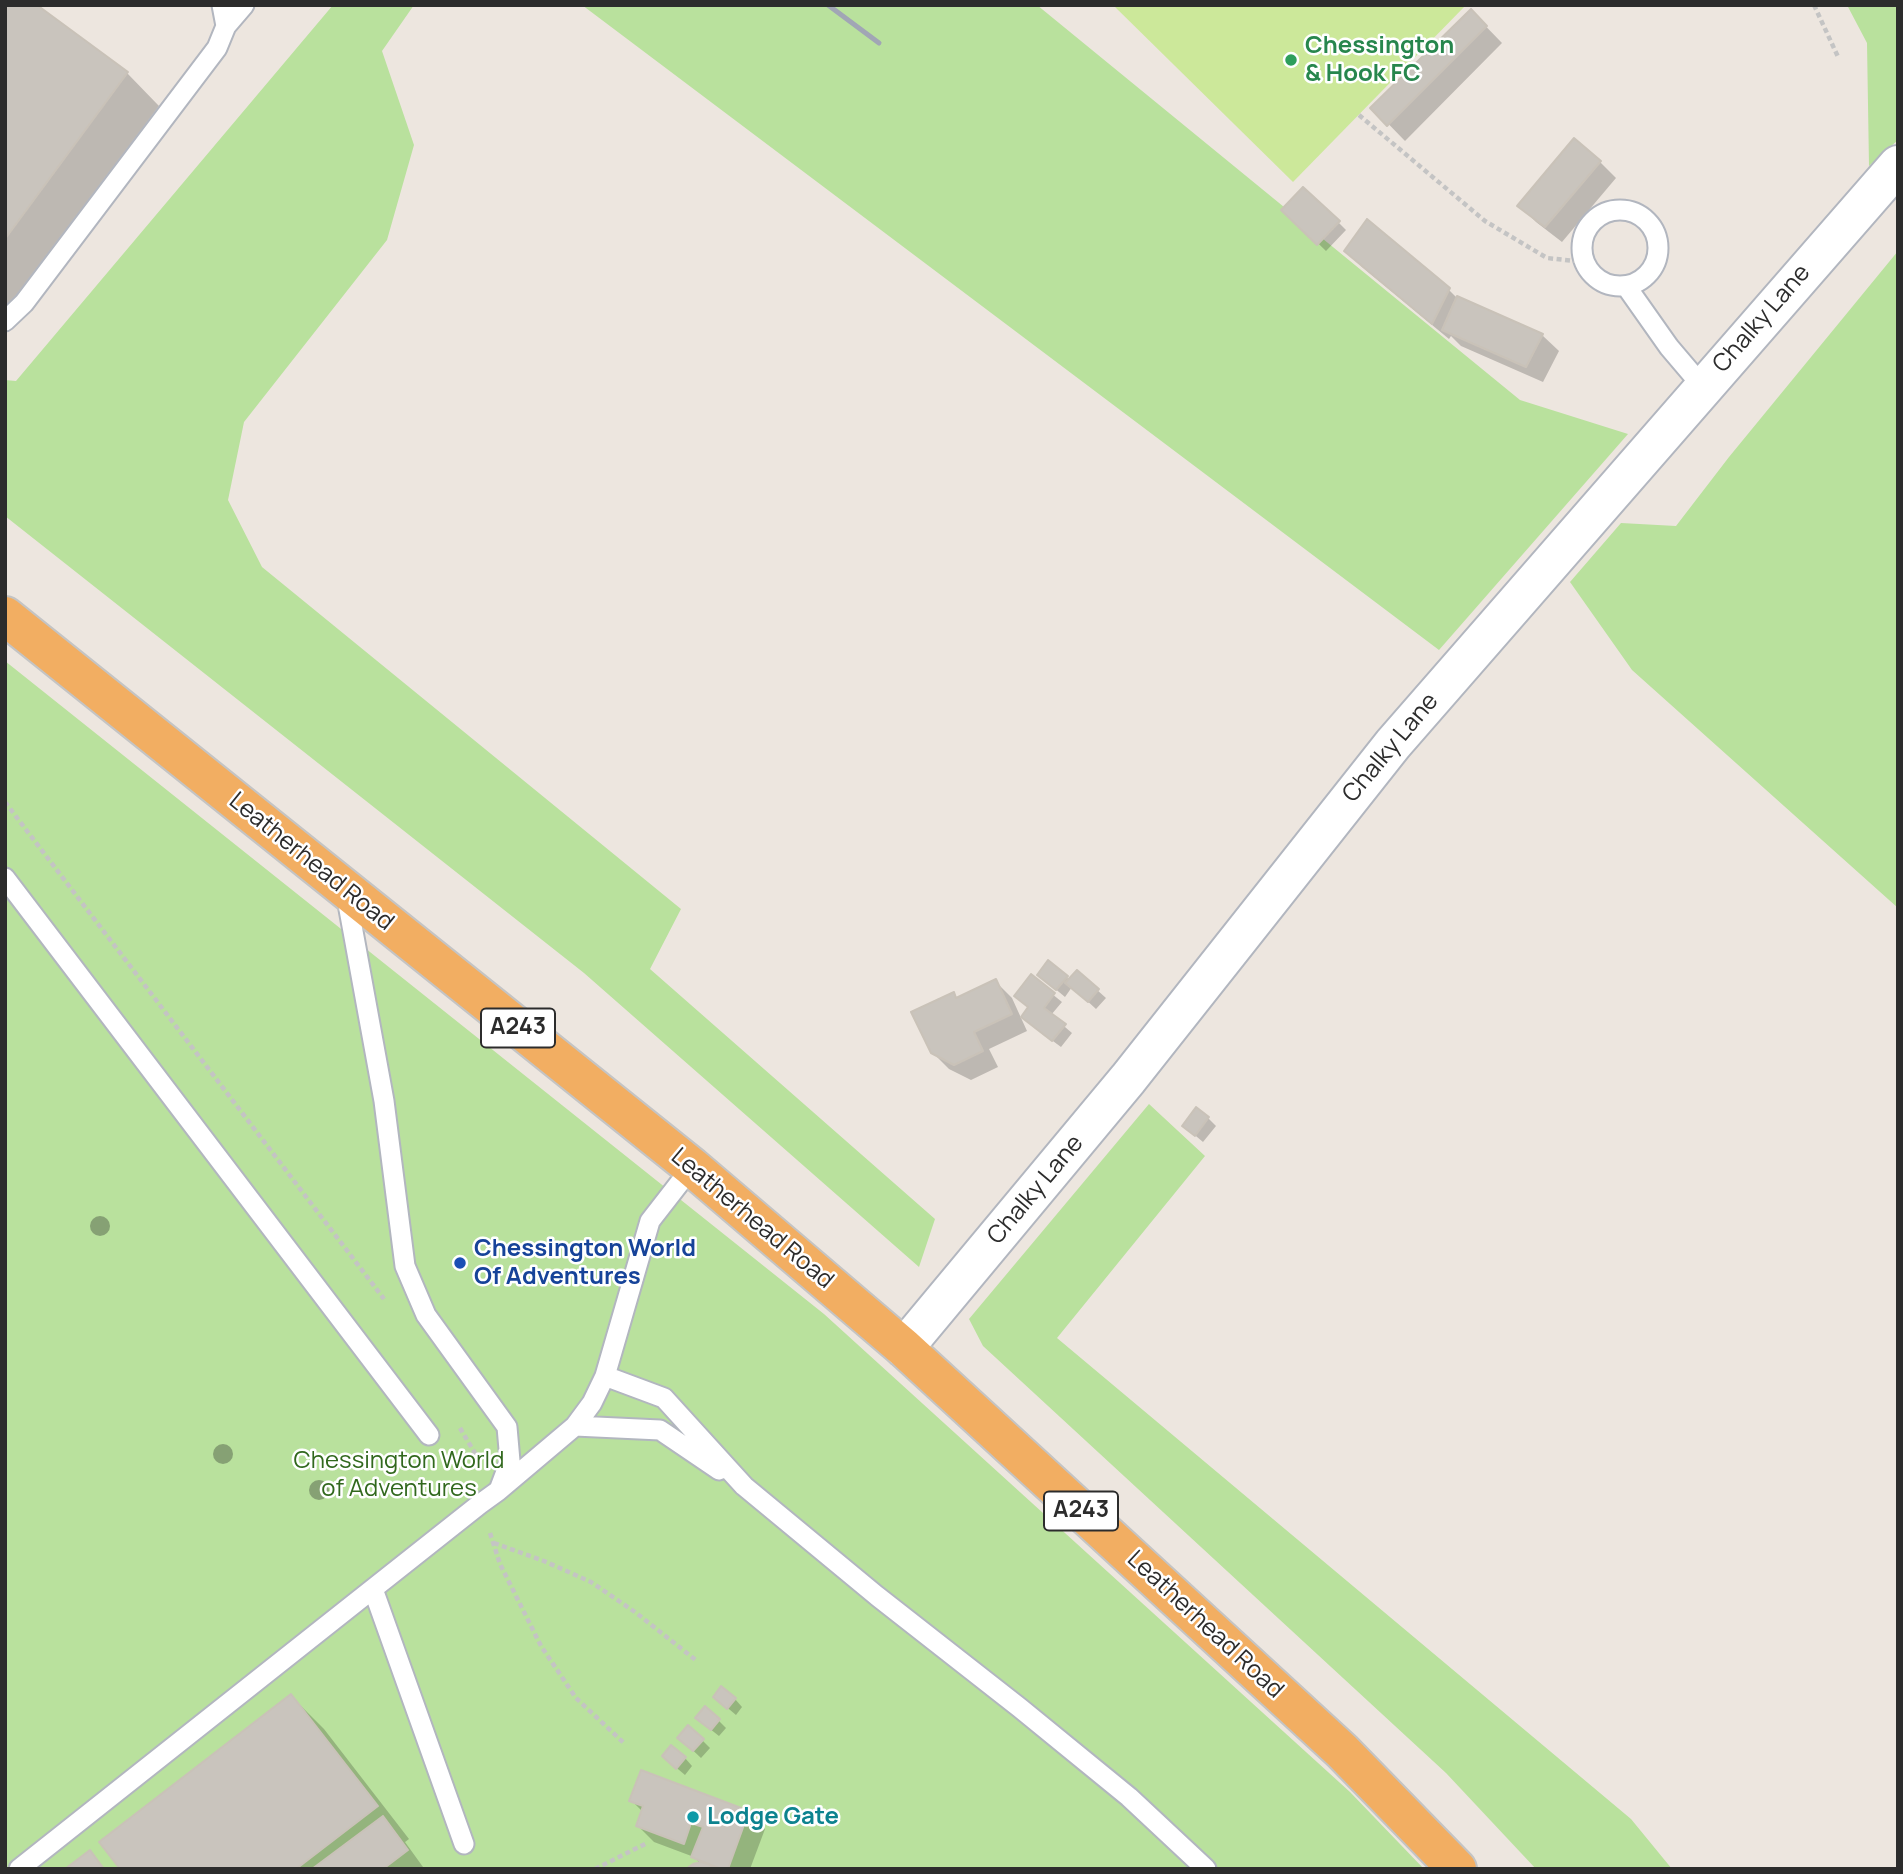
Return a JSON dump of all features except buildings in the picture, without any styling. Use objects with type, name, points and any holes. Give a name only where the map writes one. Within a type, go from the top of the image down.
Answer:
[{"type":"highway","name":"Leatherhead Road","points":[[5,616],[692,1167],[904,1348],[1342,1751],[1457,1869]]},
{"type":"street","name":"Chalky Lane","points":[[904,1348],[1128,1079],[1392,744],[1898,164]]},
{"type":"lane","points":[[222,5],[226,26]]},
{"type":"lane","points":[[5,321],[24,303],[217,48],[226,26],[244,5]]},
{"type":"lane","points":[[1622,209],[1634,212],[1653,228],[1658,252],[1648,274],[1638,282],[1613,286],[1591,273],[1584,262],[1581,250],[1583,236],[1589,225],[1599,216],[1622,209]]},
{"type":"lane","points":[[1626,286],[1669,347],[1703,387]]},
{"type":"lane","points":[[5,878],[429,1434]]},
{"type":"lane","points":[[345,888],[384,1101],[405,1266],[426,1315],[507,1427],[510,1461],[498,1491]]},
{"type":"lane","points":[[19,1869],[498,1491],[575,1426],[592,1403],[606,1376],[650,1221],[692,1167]]},
{"type":"lane","points":[[606,1376],[664,1398],[744,1486]]},
{"type":"lane","points":[[575,1426],[660,1430],[744,1486],[1129,1797],[1206,1869]]},
{"type":"lane","points":[[373,1589],[464,1844]]},
{"type":"path","points":[[1814,5],[1839,59]]},
{"type":"path","points":[[1359,115],[1485,221],[1547,258],[1584,262]]},
{"type":"path","points":[[493,1543],[544,1561],[591,1582],[635,1612],[697,1661]]},
{"type":"path","points":[[595,1869],[647,1843]]},
{"type":"green space","points":[[333,5],[414,5],[382,51],[414,145],[387,240],[244,422],[228,500],[262,567],[681,909],[650,969],[935,1219],[919,1267],[584,973],[5,516],[5,380],[16,381]]},
{"type":"green space","points":[[582,5],[1037,5],[1520,400],[1628,434],[1439,650]]},
{"type":"green space","name":"Chessington & Hook FC","points":[[1113,5],[1466,5],[1293,182]]},
{"type":"green space","points":[[1847,5],[1898,5],[1898,140],[1869,166],[1867,43]]},
{"type":"green space","points":[[1898,251],[1898,908],[1632,670],[1570,582],[1621,523],[1676,526],[1729,457]]},
{"type":"green space","name":"Chessington World of Adventures","points":[[5,661],[824,1314],[1350,1792],[1424,1869],[5,1869]]},
{"type":"green space","points":[[1149,1104],[1205,1156],[1057,1338],[1631,1819],[1672,1869],[1536,1869],[1446,1773],[983,1346],[969,1319]]},
{"type":"railway","points":[[828,5],[879,43]]},
{"type":"place","name":"Chessington & Hook FC","points":[[1291,60]]},
{"type":"place","name":"Chessington World Of Adventures","points":[[460,1263]]},
{"type":"place","name":"Lodge Gate","points":[[693,1817]]}]
